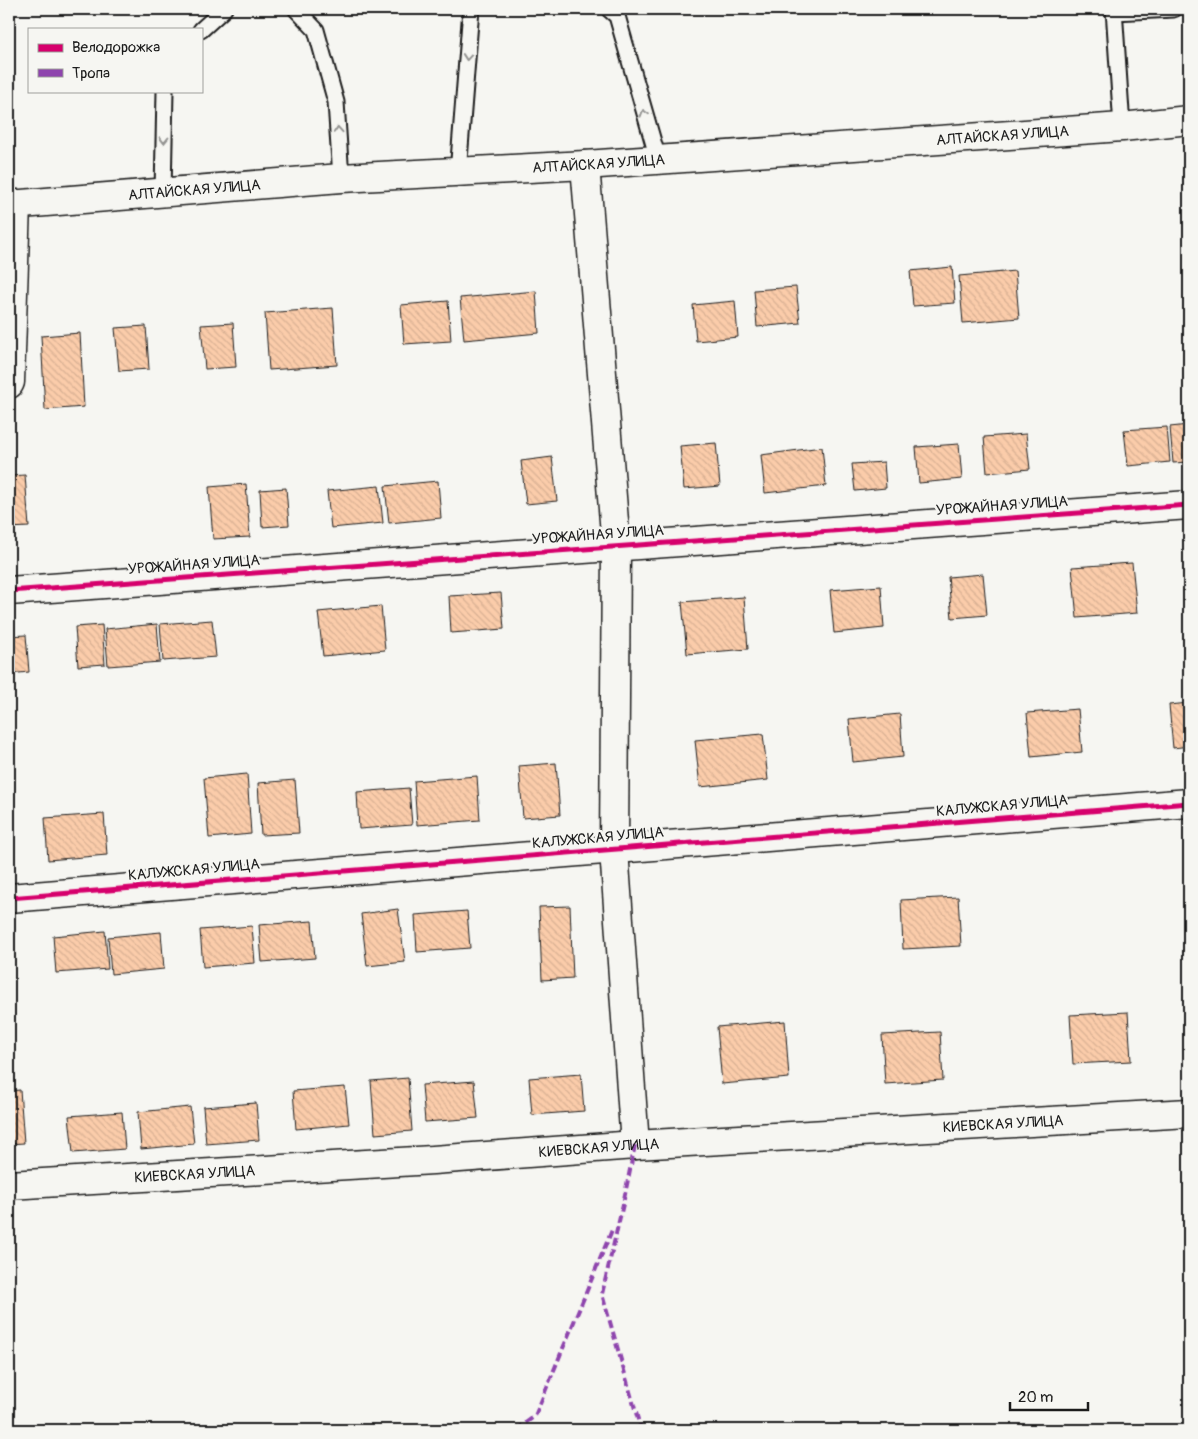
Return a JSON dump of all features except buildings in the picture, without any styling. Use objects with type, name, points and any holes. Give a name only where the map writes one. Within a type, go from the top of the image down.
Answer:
[{"type":"street","name":"АЛТАЙСКАЯ УЛИЦА","points":[[13,205],[341,178],[585,165],[1122,127],[1189,120]]},
{"type":"street","points":[[585,165],[616,546],[614,850],[635,1145]]},
{"type":"street","points":[[9,384],[13,205]]},
{"type":"street","name":"УРОЖАЙНАЯ УЛИЦА","points":[[9,591],[1189,505]]},
{"type":"street","name":"КАЛУЖСКАЯ УЛИЦА","points":[[9,898],[1189,803]]},
{"type":"street","name":"КИЕВСКАЯ УЛИЦА","points":[[9,1186],[433,1160],[635,1145],[1189,1113]]},
{"type":"lane","points":[[202,29],[224,9]]},
{"type":"lane","points":[[296,9],[316,30],[336,102],[341,178]]},
{"type":"lane","points":[[458,173],[472,9]]},
{"type":"lane","points":[[609,9],[617,16],[658,160]]},
{"type":"lane","points":[[1122,127],[1114,10],[1174,9]]},
{"type":"lane","points":[[163,193],[165,92]]},
{"type":"marked path","points":[[635,1145],[602,1294],[641,1430]]},
{"type":"marked path","points":[[516,1430],[535,1416],[612,1230]]},
{"type":"cycle path","points":[[9,591],[1189,505]]},
{"type":"cycle path","points":[[9,898],[1189,803]]}]
